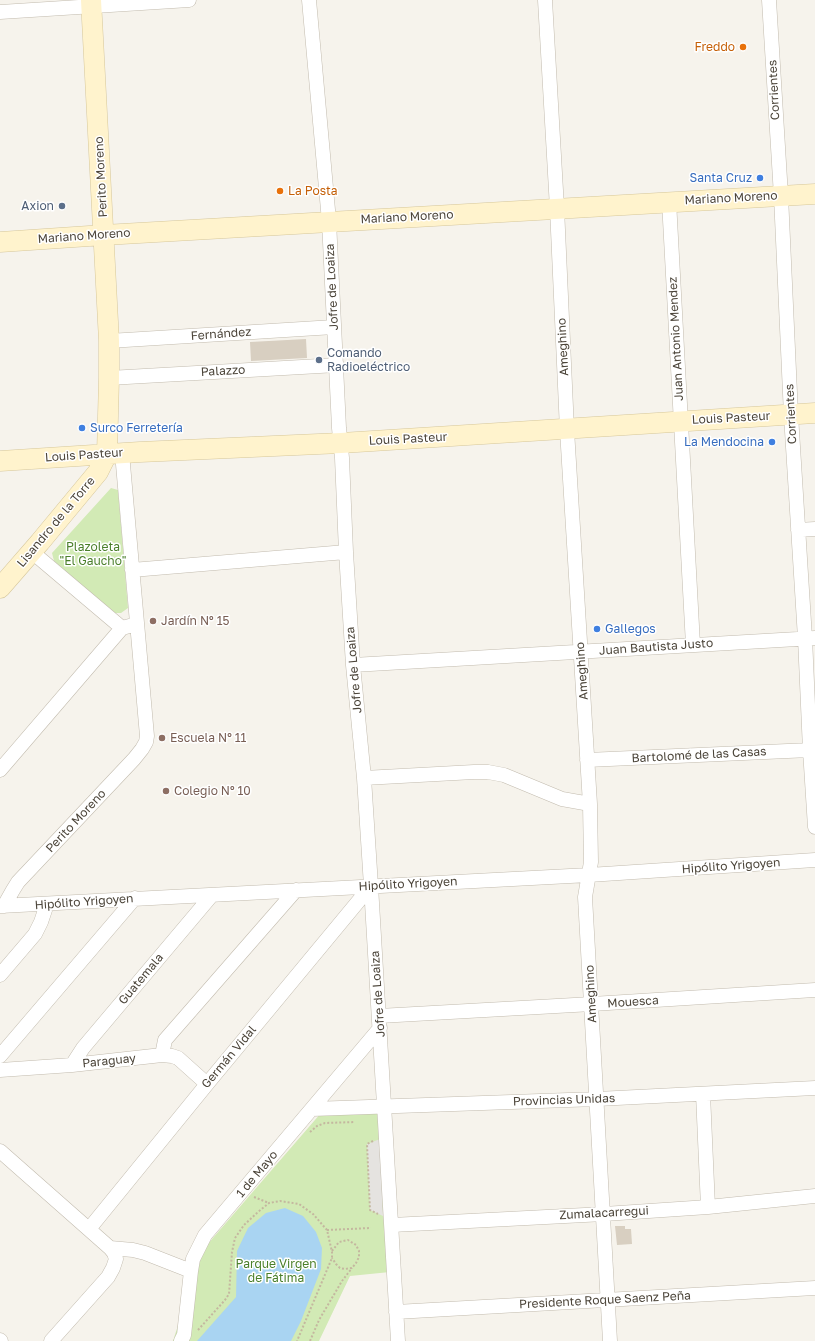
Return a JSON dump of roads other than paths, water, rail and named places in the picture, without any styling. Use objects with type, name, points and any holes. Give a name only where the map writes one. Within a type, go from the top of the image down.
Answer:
[{"type":"main road","name":"Perito Moreno","points":[[92,3],[109,341],[109,378],[123,455]]},
{"type":"main road","name":"Mariano Moreno","points":[[0,242],[329,221],[815,194]]},
{"type":"main road","name":"Louis Pasteur","points":[[0,460],[123,455],[567,430],[680,421],[815,413]]},
{"type":"main road","name":"Lisandro de la Torre","points":[[0,600],[105,479],[123,455]]},
{"type":"main road","name":"Lisandro de la Torre","points":[[0,588],[98,472],[123,455]]},
{"type":"street","points":[[0,12],[92,3],[189,0]]},
{"type":"street","name":"Jofre de Loaiza","points":[[309,0],[329,221],[353,665],[364,778],[384,1107],[387,1220],[398,1341]]},
{"type":"street","name":"Ameghino","points":[[545,0],[557,208],[567,430],[588,760],[591,862],[585,897],[610,1341]]},
{"type":"street","name":"Corrientes","points":[[769,0],[781,196],[798,530],[810,638],[810,750],[815,827]]},
{"type":"street","name":"Juan Antonio Mendez","points":[[669,202],[693,645]]},
{"type":"street","name":"Fernández","points":[[109,341],[334,327]]},
{"type":"street","name":"Palazzo","points":[[109,378],[337,365]]},
{"type":"street","name":"Perito Moreno","points":[[2,906],[18,882],[134,759],[142,749],[147,736],[123,455]]},
{"type":"street","points":[[798,530],[815,529]]},
{"type":"street","points":[[132,570],[346,552]]},
{"type":"street","points":[[38,557],[122,628]]},
{"type":"street","points":[[0,770],[122,628],[137,624]]},
{"type":"street","name":"Juan Bautista Justo","points":[[353,665],[810,638]]},
{"type":"street","name":"Bartolomé de las Casas","points":[[588,760],[810,750]]},
{"type":"street","points":[[364,778],[488,772],[504,775],[562,800],[590,804]]},
{"type":"street","name":"Hipólito Yrigoyen","points":[[2,906],[589,875],[815,860]]},
{"type":"street","name":"Germán Vidal","points":[[89,1229],[371,886]]},
{"type":"street","points":[[162,1055],[166,1040],[296,890]]},
{"type":"street","name":"Guatemala","points":[[72,1065],[83,1048],[212,895]]},
{"type":"street","points":[[0,1056],[135,898]]},
{"type":"street","points":[[0,975],[34,934],[41,922],[47,904]]},
{"type":"street","name":"Mouesca","points":[[379,1022],[592,1004],[815,990]]},
{"type":"street","name":"1 de Mayo","points":[[181,1341],[184,1335],[190,1271],[193,1259],[204,1235],[312,1109],[379,1022]]},
{"type":"street","name":"Paraguay","points":[[0,1070],[72,1065],[162,1055],[178,1058],[207,1084]]},
{"type":"street","name":"Provincias Unidas","points":[[312,1109],[597,1099],[815,1088]]},
{"type":"street","points":[[703,1094],[708,1206]]},
{"type":"street","points":[[0,1151],[110,1248],[116,1259],[108,1277],[51,1341]]},
{"type":"street","name":"Zumalacarregui","points":[[387,1220],[604,1214],[815,1196]]},
{"type":"street","points":[[110,1248],[133,1250],[145,1253],[190,1271]]},
{"type":"street","name":"Presidente Roque Saenz Peña","points":[[396,1312],[815,1288]]},
{"type":"water","points":[[285,1208],[303,1216],[316,1232],[322,1248],[321,1269],[301,1321],[291,1341],[197,1341],[236,1297],[237,1251],[248,1228],[266,1213]]},
{"type":"place","name":"Freddo","points":[[743,47]]},
{"type":"place","name":"Santa Cruz","points":[[760,178]]},
{"type":"place","name":"La Posta","points":[[280,191]]},
{"type":"place","name":"Axion","points":[[62,206]]},
{"type":"place","name":"Comando Radioeléctrico","points":[[319,360]]},
{"type":"place","name":"Surco Ferretería","points":[[82,428]]},
{"type":"place","name":"La Mendocina","points":[[772,442]]},
{"type":"place","name":"Jardín Nº 15","points":[[153,621]]},
{"type":"place","name":"Gallegos","points":[[597,629]]},
{"type":"place","name":"Escuela Nº 11","points":[[162,738]]},
{"type":"place","name":"Colegio Nº 10","points":[[166,791]]},
{"type":"park label","name":"Plazoleta \"El Gaucho\"","points":[[93,554]]},
{"type":"park label","name":"Parque Virgen de Fátima","points":[[276,1271]]}]
